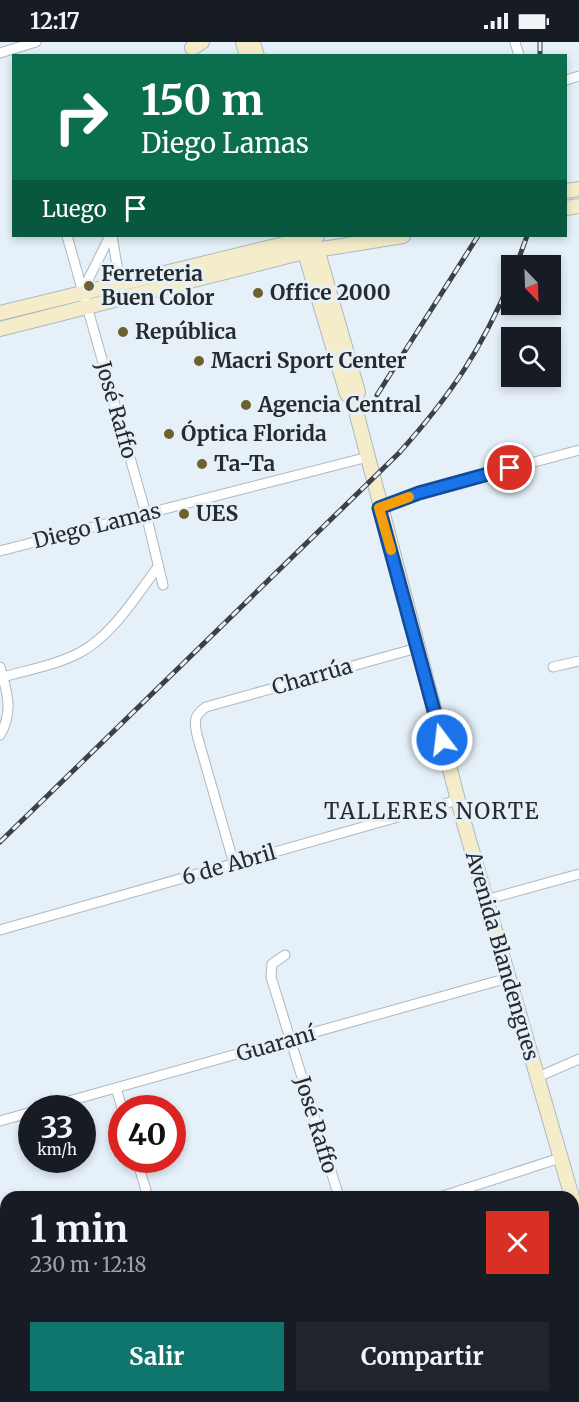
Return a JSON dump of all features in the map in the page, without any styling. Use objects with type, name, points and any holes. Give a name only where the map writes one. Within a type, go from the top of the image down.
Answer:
[{"type":"street","points":[[0,53],[36,42]]},
{"type":"street","name":"José Raffo","points":[[67,237],[146,514],[163,585]]},
{"type":"street","points":[[82,292],[94,263],[110,237]]},
{"type":"street","points":[[111,237],[119,283],[122,293],[126,296]]},
{"type":"street","points":[[0,313],[119,283],[309,241],[385,237]]},
{"type":"street","points":[[0,329],[126,296],[309,241]]},
{"type":"street","name":"Avenida Blandengues","points":[[309,241],[358,392],[353,400],[369,457],[379,508],[485,900],[570,1191]]},
{"type":"street","points":[[379,508],[419,493],[579,450]]},
{"type":"street","name":"Diego Lamas","points":[[0,551],[369,457]]},
{"type":"street","points":[[0,735],[8,722],[10,707],[1,672],[61,661],[81,652],[110,628],[158,567]]},
{"type":"street","name":"Charrúa","points":[[234,864],[195,717],[206,707],[417,648]]},
{"type":"street","points":[[553,667],[579,661]]},
{"type":"street","name":"6 de Abril","points":[[0,930],[458,800]]},
{"type":"street","points":[[485,900],[579,874]]},
{"type":"street","name":"José Raffo","points":[[285,955],[272,964],[271,976],[337,1191]]},
{"type":"street","name":"Guaraní","points":[[91,1095],[508,978]]},
{"type":"street","points":[[538,1077],[579,1059]]},
{"type":"street","points":[[116,1088],[118,1095]]},
{"type":"street","points":[[0,1121],[18,1116]]},
{"type":"street","points":[[458,1191],[560,1158]]},
{"type":"street","points":[[141,1173],[146,1191]]},
{"type":"railway","points":[[540,42],[540,54]]},
{"type":"railway","points":[[377,395],[477,237]]},
{"type":"railway","points":[[520,255],[527,237]]},
{"type":"railway","points":[[0,842],[399,453],[450,391],[477,349],[501,303]]},
{"type":"slow traffic","points":[[391,550],[379,508],[409,497]]},
{"type":"place","name":"Ferreteria Buen Color","points":[[89,286]]},
{"type":"place","name":"Office 2000","points":[[258,293]]},
{"type":"place","name":"República","points":[[123,332]]},
{"type":"place","name":"Macri Sport Center","points":[[199,361]]},
{"type":"place","name":"Agencia Central","points":[[246,405]]},
{"type":"place","name":"Óptica Florida","points":[[169,434]]},
{"type":"place","name":"Ta-Ta","points":[[202,464]]},
{"type":"place","name":"UES","points":[[184,514]]},
{"type":"district","name":"TALLERES NORTE","points":[[432,811]]},
{"type":"route","points":[[442,740],[379,508],[419,493],[510,468]]}]
